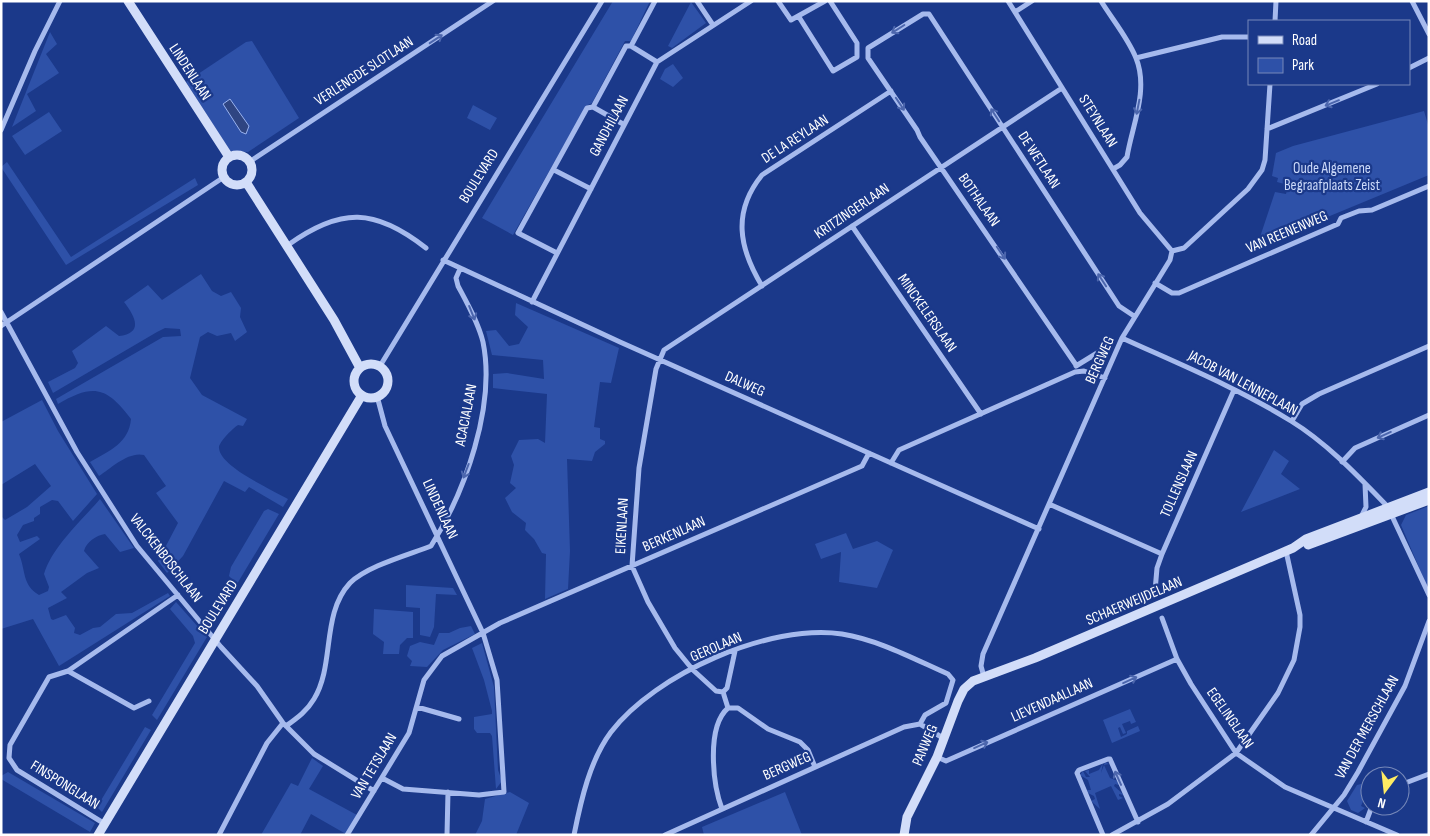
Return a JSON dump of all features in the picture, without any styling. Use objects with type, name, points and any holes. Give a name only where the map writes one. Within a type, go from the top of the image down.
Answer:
[{"type":"street","points":[[1,130],[31,59],[60,1]]},
{"type":"street","name":"LINDENLAAN","points":[[128,1],[229,157]]},
{"type":"street","name":"VERLENGDE SLOTLAAN","points":[[249,162],[493,1]]},
{"type":"street","name":"BOULEVARD","points":[[380,366],[442,260],[602,1]]},
{"type":"street","points":[[631,46],[654,1]]},
{"type":"street","points":[[697,1],[713,25]]},
{"type":"street","name":"GANDHILAAN","points":[[532,302],[657,62],[751,1]]},
{"type":"street","points":[[778,1],[791,20],[824,1]]},
{"type":"street","points":[[799,17],[832,71],[857,57],[859,50],[857,43],[830,1]]},
{"type":"street","name":"STEYNLAAN","points":[[1008,1],[1140,213],[1172,251]]},
{"type":"street","points":[[1015,12],[1032,1]]},
{"type":"street","points":[[1101,1],[1136,58],[1140,96],[1127,157],[1120,165],[1113,169]]},
{"type":"street","points":[[1275,20],[1276,1]]},
{"type":"street","points":[[1412,1],[1429,34]]},
{"type":"street","name":"DE WETLAAN","points":[[868,48],[923,14],[929,14],[1119,306],[1134,316]]},
{"type":"street","points":[[1136,58],[1222,37],[1248,38]]},
{"type":"street","points":[[593,107],[626,46],[631,46],[657,62]]},
{"type":"street","name":"BOTHALAAN","points":[[868,48],[868,58],[1076,365]]},
{"type":"street","points":[[1410,68],[1429,58]]},
{"type":"street","points":[[1172,251],[1184,248],[1256,181],[1265,160],[1270,85]]},
{"type":"street","points":[[1267,129],[1375,85]]},
{"type":"street","name":"KRITZINGERLAAN","points":[[659,360],[664,350],[1062,88]]},
{"type":"street","name":"DE LA REYLAAN","points":[[762,286],[749,264],[741,231],[746,202],[751,189],[762,176],[891,92]]},
{"type":"street","points":[[557,253],[518,233],[550,171],[554,170],[587,108],[593,107],[624,124]]},
{"type":"street","points":[[242,156],[249,162],[252,172],[246,182],[232,184],[224,177],[222,166],[229,157],[242,156]]},
{"type":"street","points":[[554,170],[590,189]]},
{"type":"street","points":[[1,326],[224,177]]},
{"type":"street","points":[[246,182],[288,245],[334,320],[360,368]]},
{"type":"street","name":"VAN REENENWEG","points":[[1155,283],[1172,293],[1179,293],[1338,224],[1341,218],[1359,211],[1372,210],[1429,186]]},
{"type":"street","points":[[288,245],[323,223],[354,217],[390,224],[426,248]]},
{"type":"street","name":"MINCKELERSLAAN","points":[[852,226],[981,414]]},
{"type":"street","name":"BERGWEG","points":[[984,677],[981,666],[984,654],[1122,338],[1170,260],[1172,251]]},
{"type":"street","name":"DALWEG","points":[[442,260],[659,360],[1039,528]]},
{"type":"street","name":"ACACIALAAN","points":[[437,536],[470,460],[485,399],[486,368],[482,340],[469,307],[458,286],[456,278],[460,269]]},
{"type":"street","name":"VALCKENBOSCHLAAN","points":[[1,312],[47,400],[103,494],[137,546],[257,686],[284,724],[314,754],[374,790]]},
{"type":"street","name":"JACOB VAN LENNEPLAAN","points":[[1122,338],[1234,390],[1292,421],[1342,462],[1389,511],[1429,595]]},
{"type":"street","points":[[1292,421],[1302,404],[1319,394],[1429,346]]},
{"type":"street","points":[[1079,370],[1076,365],[1102,350]]},
{"type":"street","name":"EIKENLAAN","points":[[659,360],[639,468],[632,566],[663,630],[693,670],[716,691],[723,692]]},
{"type":"street","points":[[369,364],[380,366],[386,374],[387,382],[384,390],[378,396],[370,398],[362,395],[354,384],[355,374],[360,368],[369,364]]},
{"type":"street","points":[[891,463],[899,450],[1079,370],[1105,378]]},
{"type":"street","name":"TOLLENSLAAN","points":[[1155,591],[1157,568],[1162,554],[1234,390]]},
{"type":"street","name":"BOULEVARD","points":[[98,835],[362,395]]},
{"type":"street","name":"LINDENLAAN","points":[[378,396],[385,426],[482,633],[497,680],[504,792],[479,795],[448,792]]},
{"type":"street","points":[[1342,462],[1355,448],[1429,415]]},
{"type":"street","name":"BERKENLAAN","points":[[482,633],[500,623],[862,466],[869,453]]},
{"type":"street","points":[[1361,518],[1366,507],[1365,484]]},
{"type":"street","name":"SCHAERWEIJDELAAN","points":[[984,677],[1035,658],[1290,550],[1310,544],[1429,492]]},
{"type":"street","name":"SCHAERWEIJDELAAN","points":[[1290,550],[1306,539],[1361,518],[1429,500]]},
{"type":"street","points":[[1050,504],[1162,554]]},
{"type":"street","points":[[219,835],[268,743],[284,724],[302,714],[314,700],[321,683],[337,602],[351,583],[365,573],[431,546],[437,536]]},
{"type":"street","points":[[1112,835],[1123,833],[1196,785],[1236,753],[1278,693],[1294,660],[1300,615],[1290,550]]},
{"type":"street","name":"FINSPONGLAAN","points":[[104,824],[17,770],[9,758],[8,752],[13,738],[49,677],[68,671],[178,595]]},
{"type":"street","name":"EGELINGLAAN","points":[[1162,618],[1177,659],[1205,707],[1236,753],[1285,787],[1397,835]]},
{"type":"street","name":"VAN DER MERSCHLAAN","points":[[1311,835],[1358,772],[1405,686],[1429,621]]},
{"type":"street","name":"GEROLAAN","points":[[574,835],[591,774],[611,733],[626,715],[642,701],[693,670],[735,651],[792,635],[818,632],[842,634],[879,644],[952,677]]},
{"type":"street","name":"VAN TETSLAAN","points":[[348,835],[409,733],[424,680],[442,656],[482,633]]},
{"type":"street","points":[[728,708],[723,692],[727,688],[735,651]]},
{"type":"street","name":"LIEVENDAALLAAN","points":[[937,757],[946,761],[1177,659]]},
{"type":"street","points":[[68,671],[134,708],[149,701]]},
{"type":"street","name":"BERGWEG","points":[[665,835],[904,727],[920,724],[925,715],[946,703],[953,683],[952,677]]},
{"type":"street","name":"PANWEG","points":[[904,835],[907,817],[937,757],[964,689],[973,681],[984,677]]},
{"type":"street","points":[[416,707],[459,719]]},
{"type":"street","points":[[728,708],[738,708],[768,729],[800,742],[808,750],[815,767]]},
{"type":"street","points":[[722,809],[713,775],[714,746],[719,720],[728,708]]},
{"type":"street","points":[[920,724],[943,738]]},
{"type":"street","points":[[1103,835],[1077,773],[1079,770],[1108,759],[1138,822]]},
{"type":"street","points":[[1410,781],[1429,774]]},
{"type":"street","points":[[382,778],[403,789],[448,792],[447,835]]},
{"type":"street","points":[[1366,822],[1368,816]]},
{"type":"green space","points":[[613,1],[650,1],[631,41],[625,41],[592,103],[586,106],[513,235],[482,218]]},
{"type":"green space","points":[[691,2],[706,23],[672,48],[668,46]]},
{"type":"green space","points":[[50,32],[57,44],[46,54],[59,73],[27,94],[36,111],[12,127]]},
{"type":"green space","points":[[252,41],[299,118],[248,152],[230,151],[186,82],[246,42]]},
{"type":"green space","points":[[673,64],[683,78],[673,87],[660,79],[665,69]]},
{"type":"green space","points":[[473,105],[497,118],[490,130],[467,118]]},
{"type":"green space","name":"Oude Algemene Begraafplaats Zeist","points":[[1424,111],[1429,128],[1429,175],[1257,246],[1275,192],[1286,194],[1288,185],[1277,182],[1278,178],[1272,176],[1276,153],[1293,146]]},
{"type":"green space","points":[[49,112],[62,131],[25,155],[12,136]]},
{"type":"green space","points":[[7,162],[71,257],[195,178],[198,185],[66,265],[1,167]]},
{"type":"green space","points":[[201,274],[212,291],[221,296],[231,292],[241,308],[240,317],[247,332],[235,341],[231,333],[217,336],[208,332],[200,337],[190,378],[202,395],[247,419],[243,426],[238,425],[226,436],[219,446],[222,455],[228,463],[260,484],[288,499],[283,507],[249,487],[245,492],[224,481],[183,556],[167,573],[158,561],[178,523],[156,493],[166,486],[144,455],[132,455],[99,476],[90,462],[111,450],[122,440],[131,419],[106,394],[90,391],[81,393],[58,404],[56,399],[163,337],[181,336],[180,329],[165,328],[157,332],[53,393],[48,382],[75,368],[78,363],[72,351],[106,326],[119,336],[132,331],[135,323],[134,318],[124,302],[148,285],[162,300]]},
{"type":"green space","points":[[516,303],[619,348],[611,383],[600,382],[594,427],[600,428],[600,439],[605,441],[605,444],[595,452],[592,461],[567,459],[570,551],[568,589],[545,599],[546,554],[542,553],[534,539],[525,530],[526,523],[512,512],[505,498],[516,488],[510,483],[514,465],[511,456],[519,440],[538,439],[545,443],[547,394],[493,388],[493,374],[507,373],[544,379],[543,360],[492,355],[486,331],[496,330],[509,346],[519,344],[528,327],[515,315]]},
{"type":"green space","points":[[42,400],[58,431],[97,494],[73,521],[58,501],[52,500],[40,507],[40,514],[34,518],[34,521],[23,525],[17,535],[20,542],[37,536],[40,539],[19,554],[25,577],[30,587],[39,595],[48,591],[49,587],[44,574],[48,564],[68,534],[100,499],[134,548],[120,552],[105,534],[92,540],[84,551],[99,568],[87,573],[61,592],[67,598],[48,608],[51,619],[66,615],[75,628],[74,633],[80,635],[93,628],[100,627],[116,614],[132,613],[168,593],[170,596],[59,666],[33,619],[1,629],[1,516],[5,520],[27,507],[51,486],[35,464],[1,485],[1,422]]},
{"type":"green space","points":[[1274,450],[1289,461],[1281,474],[1300,489],[1241,512]]},
{"type":"green space","points":[[1429,506],[1429,591],[1401,525],[1406,515]]},
{"type":"green space","points":[[268,509],[279,514],[237,584],[229,576],[231,567],[264,511]]},
{"type":"green space","points":[[846,533],[853,549],[877,541],[893,550],[877,588],[839,582],[841,552],[821,559],[815,544]]},
{"type":"green space","points":[[406,585],[453,588],[457,595],[436,594],[434,627],[430,637],[420,635],[420,608],[406,607]]},
{"type":"green space","points":[[176,602],[207,637],[157,720],[152,715],[195,643],[193,636],[170,609]]},
{"type":"green space","points":[[374,609],[413,612],[413,638],[407,638],[400,645],[399,654],[383,654],[384,642],[373,634]]},
{"type":"green space","points":[[471,626],[475,634],[443,650],[427,667],[410,666],[412,661],[407,656],[410,646],[420,642],[434,645],[439,633],[449,633]]},
{"type":"green space","points":[[482,643],[494,687],[498,770],[502,781],[496,789],[492,736],[490,733],[477,733],[474,729],[474,717],[492,714],[484,680],[472,648]]},
{"type":"green space","points":[[1130,709],[1136,722],[1131,724],[1130,721],[1122,724],[1126,733],[1123,734],[1120,727],[1118,728],[1121,737],[1127,734],[1127,731],[1138,726],[1140,731],[1112,743],[1103,720]]},
{"type":"green space","points":[[145,727],[151,730],[102,812],[97,807]]},
{"type":"green space","points":[[312,758],[323,766],[309,789],[357,815],[346,834],[311,814],[300,835],[261,835],[291,783],[298,786]]},
{"type":"green space","points":[[1105,762],[1109,764],[1104,765],[1110,778],[1118,781],[1119,785],[1115,784],[1114,786],[1124,795],[1119,794],[1123,798],[1118,800],[1111,786],[1095,793],[1100,809],[1091,801],[1095,799],[1094,796],[1088,793],[1087,790],[1091,790],[1088,780],[1080,775],[1083,771],[1086,777],[1090,777],[1085,771],[1089,770],[1089,774],[1099,770],[1103,763],[1101,773]]},
{"type":"green space","points":[[8,772],[95,823],[90,832],[1,779],[1,776]]},
{"type":"green space","points":[[1360,784],[1360,812],[1358,813],[1351,810],[1347,801],[1357,785]]},
{"type":"green space","points":[[510,792],[529,803],[516,835],[475,835],[482,821],[485,799]]},
{"type":"green space","points":[[785,792],[802,835],[704,835],[702,827]]},
{"type":"shaded area","points":[[230,99],[249,126],[246,134],[241,132],[223,104]]}]
